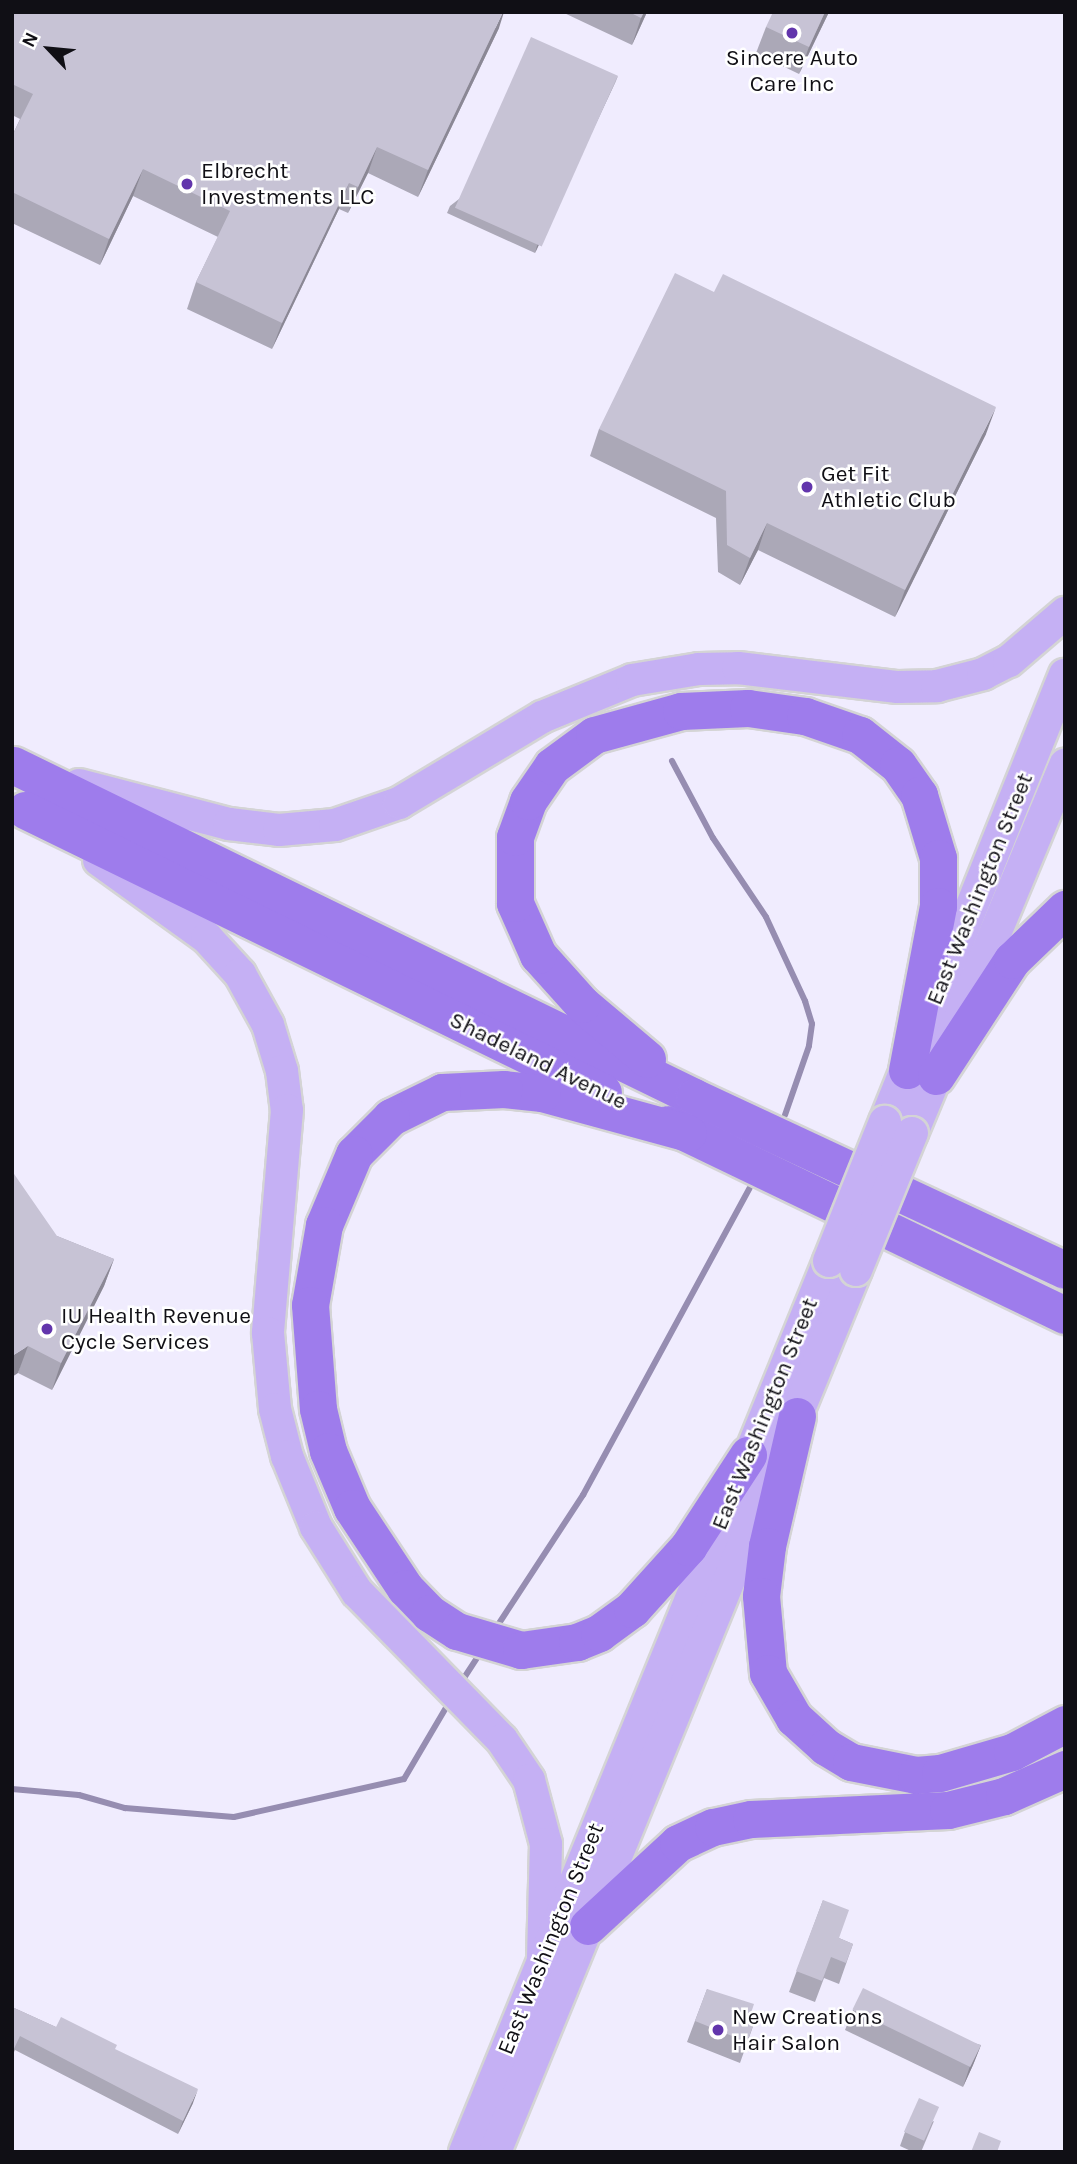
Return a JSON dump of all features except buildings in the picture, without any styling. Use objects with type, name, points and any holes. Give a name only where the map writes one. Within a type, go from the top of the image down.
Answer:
[{"type":"highway","points":[[694,1097],[582,1003],[538,956],[517,913],[511,865],[525,806],[559,760],[607,730],[691,709],[776,711],[843,728],[876,745],[910,779],[933,833],[939,876],[921,1073]]},
{"type":"highway","name":"Shadeland Avenue","points":[[13,765],[694,1097],[1065,1270]]},
{"type":"highway","name":"Shadeland Avenue","points":[[19,807],[1065,1315]]},
{"type":"highway","points":[[921,1073],[1012,960],[1065,909]]},
{"type":"highway","points":[[688,1133],[542,1093],[480,1087],[442,1092],[406,1106],[379,1125],[345,1170],[317,1253],[310,1334],[318,1409],[328,1451],[352,1508],[405,1588],[429,1613],[457,1632],[521,1650],[577,1642],[632,1609],[688,1547],[748,1455]]},
{"type":"highway","points":[[971,1224],[1065,1255]]},
{"type":"highway","points":[[975,1273],[1065,1334]]},
{"type":"highway","points":[[797,1416],[767,1546],[761,1596],[768,1673],[794,1718],[826,1747],[851,1762],[916,1775],[940,1773],[1012,1752],[1065,1724]]},
{"type":"highway","points":[[588,1927],[678,1843],[713,1827],[751,1819],[948,1810],[1004,1796],[1065,1769]]},
{"type":"main road","points":[[13,765],[229,824],[279,830],[326,827],[355,821],[399,803],[542,717],[632,680],[699,669],[738,668],[898,687],[937,686],[983,674],[1009,661],[1065,613]]},
{"type":"main road","name":"East Washington Street","points":[[465,2152],[748,1455],[843,1266],[921,1073],[1065,676]]},
{"type":"main road","name":"East Washington Street","points":[[921,1073],[1065,765]]},
{"type":"main road","points":[[19,807],[200,931],[240,974],[264,1016],[278,1052],[287,1111],[268,1332],[275,1409],[287,1456],[316,1527],[357,1592],[502,1740],[529,1780],[546,1844],[543,1959]]},
{"type":"main road","name":"East Washington Street","points":[[495,2152],[797,1416],[843,1266]]},
{"type":"waterway","points":[[672,761],[713,838],[766,917],[805,1001],[812,1024],[809,1046],[785,1115]]},
{"type":"waterway","points":[[494,1631],[583,1495],[750,1188]]},
{"type":"waterway","points":[[462,1681],[478,1656]]},
{"type":"waterway","points":[[12,1789],[79,1795],[125,1808],[234,1817],[404,1779],[447,1706]]},
{"type":"place","name":"Sincere Auto Care Inc","points":[[792,33]]},
{"type":"place","name":"Elbrecht Investments LLC","points":[[187,184]]},
{"type":"place","name":"Get Fit Athletic Club","points":[[807,487]]},
{"type":"place","name":"IU Health Revenue Cycle Services","points":[[47,1329]]},
{"type":"place","name":"New Creations Hair Salon","points":[[718,2030]]}]
